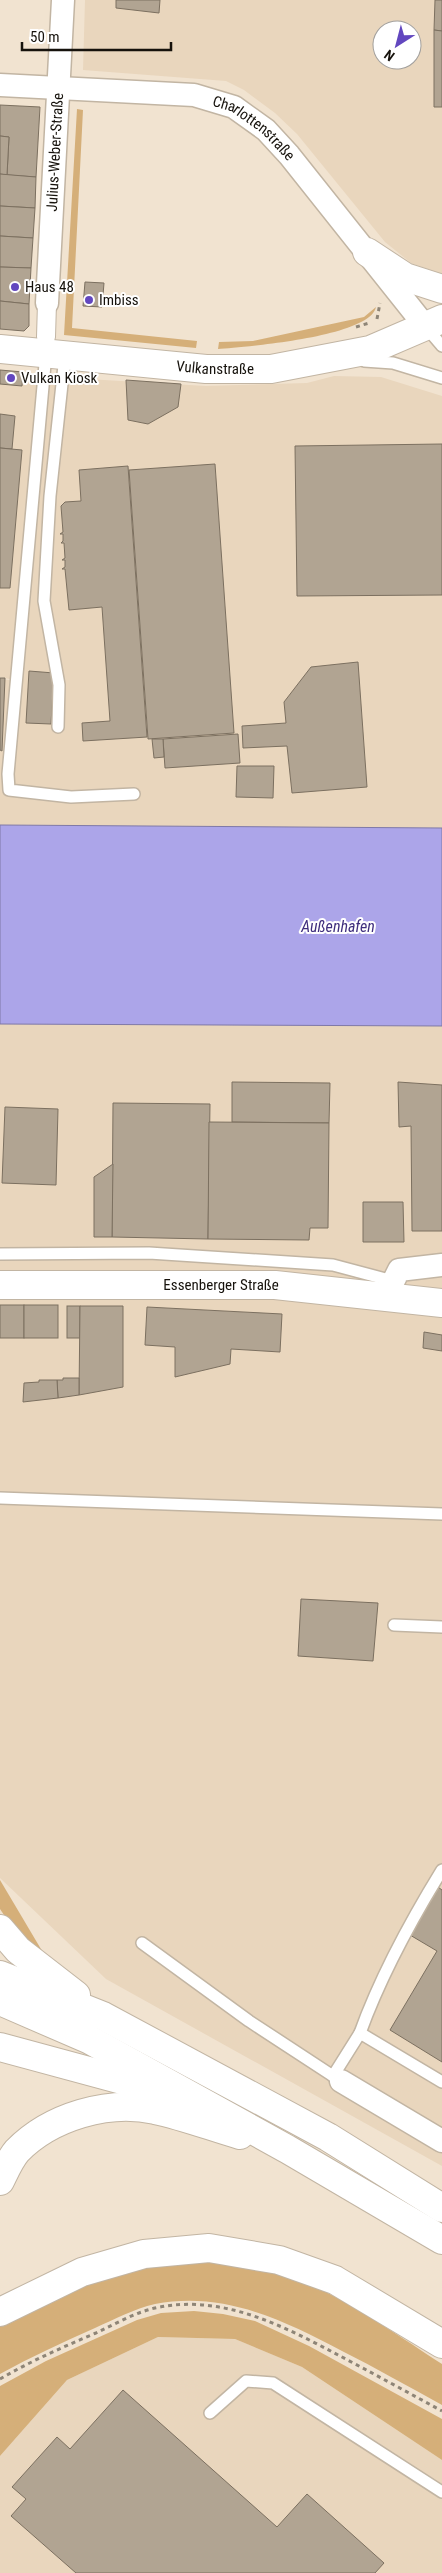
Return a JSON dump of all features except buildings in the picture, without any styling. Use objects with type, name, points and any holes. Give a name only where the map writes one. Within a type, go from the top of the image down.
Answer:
[{"type":"main road","points":[[367,252],[405,277],[442,290]]},
{"type":"main road","name":"Vulkanstraße","points":[[0,349],[52,348],[206,369],[271,369],[370,350],[430,324]]},
{"type":"main road","name":"Essenberger Straße","points":[[0,1285],[275,1286],[389,1289],[442,1303]]},
{"type":"main road","points":[[0,1929],[18,1950],[103,2016]]},
{"type":"main road","points":[[0,1975],[103,2016],[328,2137],[442,2208]]},
{"type":"main road","points":[[0,2001],[90,2040],[287,2149],[442,2240]]},
{"type":"main road","points":[[0,2047],[202,2101]]},
{"type":"main road","points":[[0,2181],[16,2152],[42,2131],[68,2118],[113,2107],[154,2109],[287,2149]]},
{"type":"main road","points":[[0,2312],[82,2272],[144,2254],[209,2248],[279,2260],[335,2280],[442,2344]]},
{"type":"street","name":"Julius-Weber-Straße","points":[[47,304],[63,0]]},
{"type":"street","name":"Charlottenstraße","points":[[0,85],[194,95],[234,107],[266,130],[367,252],[430,324]]},
{"type":"street","points":[[47,304],[52,348]]},
{"type":"street","points":[[389,1289],[398,1270],[442,1265]]},
{"type":"street","points":[[337,2078],[442,2141]]},
{"type":"lane","points":[[52,348],[50,496],[44,601],[59,685],[58,727]]},
{"type":"lane","points":[[52,348],[4,774],[8,790],[71,796],[134,794]]},
{"type":"lane","points":[[327,359],[393,363],[442,378]]},
{"type":"lane","points":[[0,1254],[149,1253],[334,1265],[389,1289]]},
{"type":"lane","points":[[0,1498],[442,1514]]},
{"type":"lane","points":[[394,1625],[442,1627]]},
{"type":"lane","points":[[142,1943],[249,2021],[337,2078],[360,2033],[369,2007],[409,1924],[442,1870]]},
{"type":"lane","points":[[360,2033],[442,2082]]},
{"type":"lane","points":[[210,2413],[246,2381],[273,2383],[442,2492]]},
{"type":"path","points":[[377,319],[381,298]]},
{"type":"path","points":[[353,328],[377,319],[430,324]]},
{"type":"path","points":[[0,2379],[43,2356],[136,2314],[157,2308],[195,2305],[224,2307],[257,2316],[303,2336],[442,2411]]},
{"type":"shaded area","points":[[85,0],[442,0],[442,274],[411,263],[385,242],[297,134],[275,113],[244,90],[226,81],[83,70]]},
{"type":"shaded area","points":[[77,109],[83,110],[72,328],[197,341],[196,348],[64,335]]},
{"type":"shaded area","points":[[376,307],[369,317],[353,326],[330,333],[278,343],[218,349],[219,342],[253,341],[364,317]]},
{"type":"shaded area","points":[[0,370],[53,377],[206,386],[307,383],[334,376],[381,377],[442,396],[442,828],[0,825],[0,679],[19,681],[0,677]]},
{"type":"shaded area","points":[[0,1024],[442,1026],[442,2166],[106,1979],[0,1878]]},
{"type":"shaded area","points":[[0,1880],[51,1966],[6,1918],[0,1909]]},
{"type":"shaded area","points":[[208,2256],[276,2272],[305,2282],[386,2327],[442,2364],[442,2405],[367,2364],[275,2319],[229,2305],[205,2302],[180,2301],[155,2304],[125,2314],[59,2344],[0,2374],[0,2321],[91,2276]]},
{"type":"shaded area","points":[[194,2311],[223,2314],[255,2321],[309,2346],[442,2419],[442,2460],[302,2367],[235,2339],[158,2337],[67,2380],[0,2456],[0,2386],[46,2361],[137,2320],[161,2313]]},
{"type":"shaded area","points":[[158,2337],[235,2339],[302,2367],[442,2460],[442,2573],[0,2573],[0,2456],[67,2380]]},
{"type":"water","name":"Außenhafen","points":[[0,825],[442,828],[442,1026],[0,1024]]},
{"type":"place","name":"Haus 48","points":[[15,287]]},
{"type":"place","name":"Imbiss","points":[[89,300]]},
{"type":"place","name":"Vulkan Kiosk","points":[[11,378]]}]
